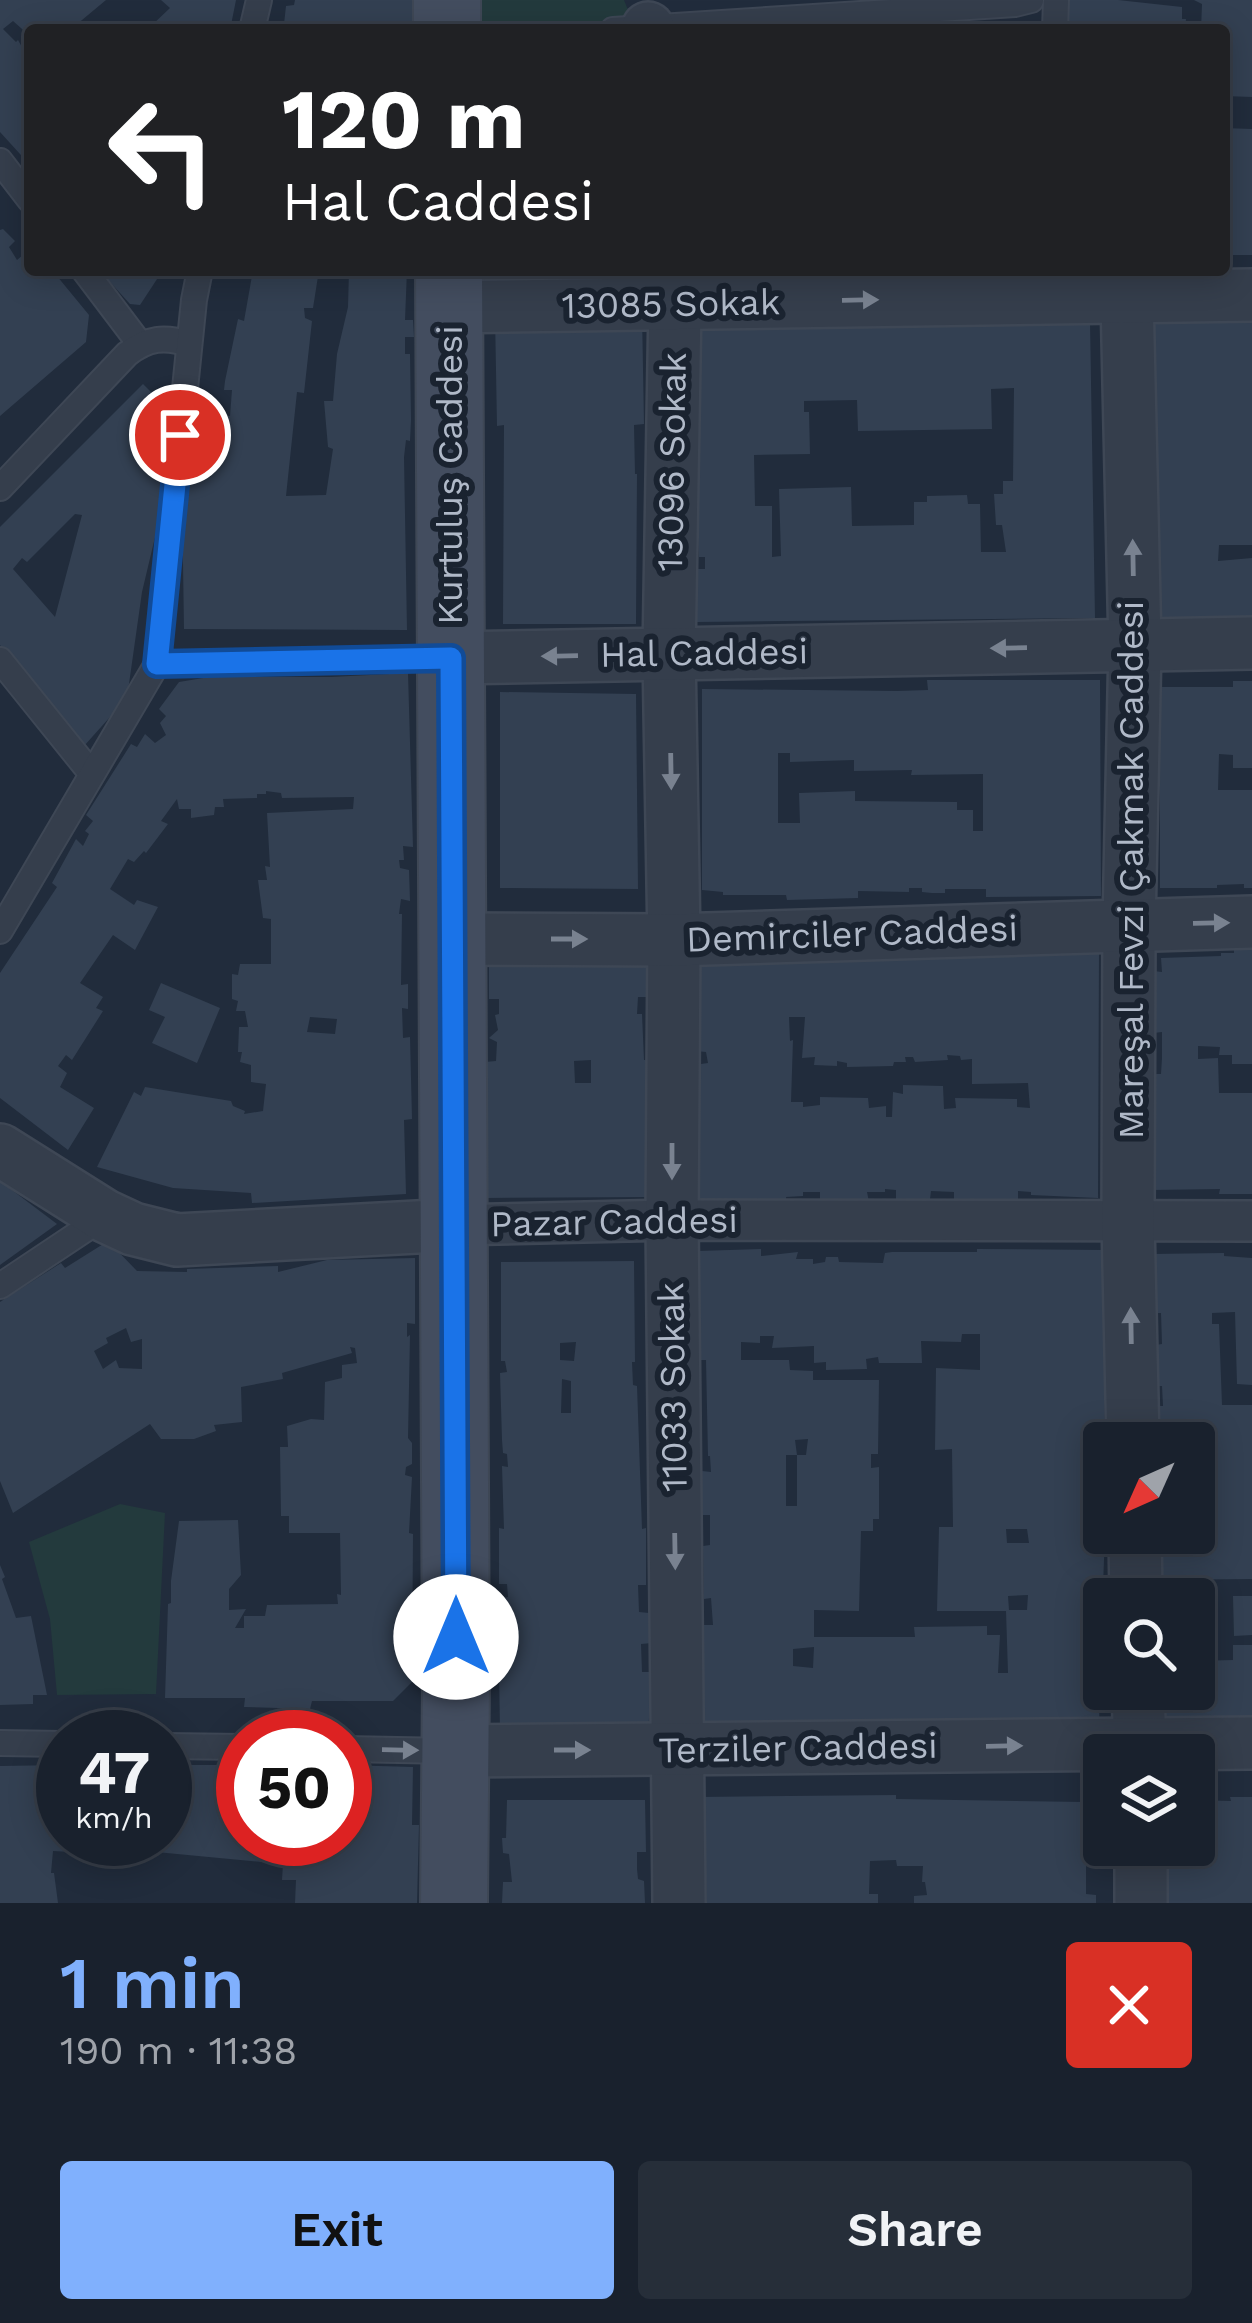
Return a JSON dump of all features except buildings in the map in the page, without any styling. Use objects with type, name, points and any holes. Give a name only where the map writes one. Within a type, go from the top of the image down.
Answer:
[{"type":"main road","name":"Kurtuluş Caddesi","points":[[449,289],[454,1903]]},
{"type":"street","name":"13085 Sokak","points":[[449,289],[1045,283],[1127,297],[1252,295]]},
{"type":"street","name":"13096 Sokak","points":[[668,654],[673,287]]},
{"type":"street","name":"Mareşal Fevzi Çakmak Caddesi","points":[[1127,297],[1135,645],[1128,1222],[1133,1422]]},
{"type":"street","name":"Hal Caddesi","points":[[451,658],[1252,643]]},
{"type":"street","name":"11033 Sokak","points":[[668,654],[680,1903]]},
{"type":"street","name":"Demirciler Caddesi","points":[[452,939],[674,940],[1252,922]]},
{"type":"street","name":"Pazar Caddesi","points":[[0,1150],[106,1216],[133,1229],[177,1240],[454,1225],[672,1220],[1252,1221]]},
{"type":"street","name":"Terziler Caddesi","points":[[1215,1745],[1252,1743]]},
{"type":"street","name":"Terziler Caddesi","points":[[455,1750],[1083,1749]]},
{"type":"street","points":[[1141,1866],[1141,1903]]},
{"type":"lane","points":[[793,24],[967,18],[1031,0]]},
{"type":"lane","points":[[0,161],[24,192]]},
{"type":"lane","points":[[89,276],[140,344]]},
{"type":"lane","points":[[0,931],[157,664],[199,276]]},
{"type":"lane","points":[[0,488],[127,353],[156,338],[189,344]]},
{"type":"lane","name":"Hal Caddesi","points":[[157,664],[451,658]]},
{"type":"lane","points":[[0,660],[91,773]]},
{"type":"lane","points":[[0,1286],[106,1216]]},
{"type":"lane","points":[[0,1743],[36,1744]]},
{"type":"lane","name":"Terziler Caddesi","points":[[372,1749],[455,1750]]},
{"type":"green space","points":[[474,0],[624,0],[632,20],[506,24],[474,24]]},
{"type":"green space","points":[[120,1504],[165,1513],[156,1694],[57,1695],[50,1619],[29,1542]]},
{"type":"route","points":[[180,435],[157,664],[451,658],[456,1637]]}]
